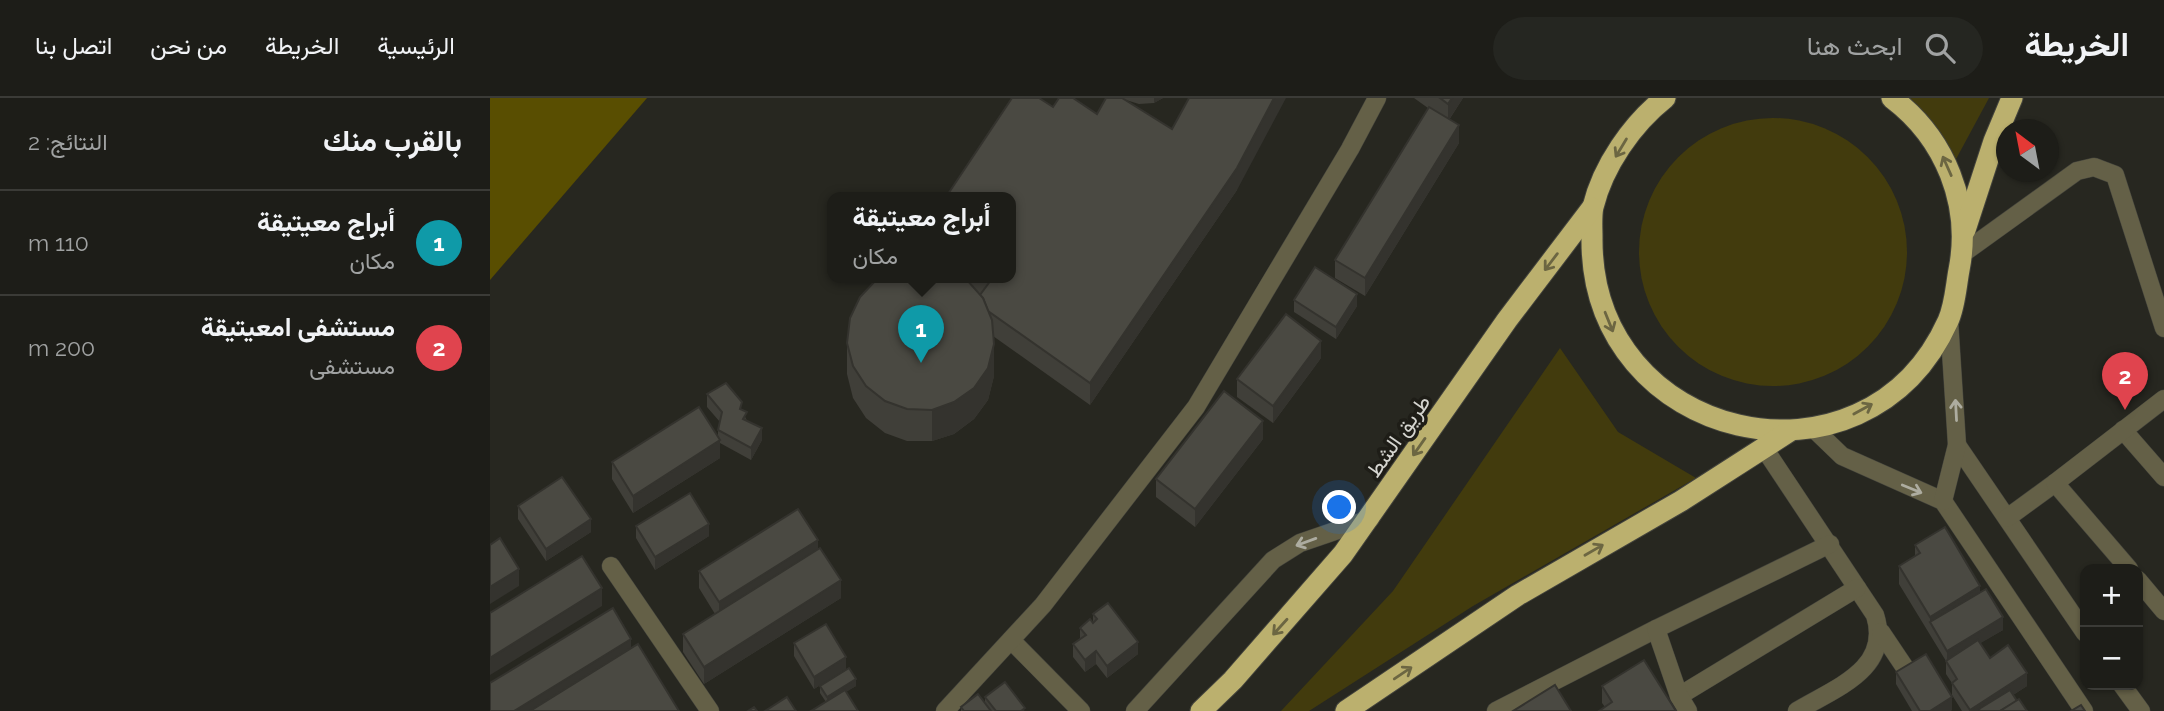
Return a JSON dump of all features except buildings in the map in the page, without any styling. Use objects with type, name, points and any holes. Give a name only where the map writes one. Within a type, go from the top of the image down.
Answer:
[{"type":"highway","points":[[1665,98],[1631,132],[1608,170],[1592,208],[1592,255],[1599,296],[1615,335],[1639,369],[1670,397],[1707,417],[1748,429],[1790,431],[1813,428],[1856,414],[1894,390],[1926,358],[1949,320],[1965,232],[1994,141],[2012,98]]},
{"type":"highway","points":[[1892,98],[1910,112],[1938,147],[1956,187],[1965,232]]},
{"type":"highway","name":"طريق الشط","points":[[1201,711],[1295,611],[1370,519],[1507,320],[1592,208]]},
{"type":"highway","points":[[1346,711],[1518,594],[1681,501],[1790,431]]},
{"type":"street","points":[[945,711],[1043,606],[1196,407],[1350,149],[1377,98]]},
{"type":"street","points":[[1962,254],[2077,171],[2094,167],[2115,175],[2164,328]]},
{"type":"street","points":[[1943,501],[1957,445],[1949,320]]},
{"type":"street","points":[[2007,518],[2164,399]]},
{"type":"street","points":[[1813,428],[1842,456],[1943,501],[2084,711]]},
{"type":"street","points":[[2123,430],[2164,478]]},
{"type":"street","points":[[1957,445],[2080,627]]},
{"type":"street","points":[[1764,448],[1830,544],[1875,615],[1881,632],[1934,711]]},
{"type":"street","points":[[2055,483],[2125,564]]},
{"type":"street","points":[[1135,711],[1273,560],[1300,543],[1370,519]]},
{"type":"street","points":[[1496,711],[1830,544]]},
{"type":"street","points":[[611,566],[710,711]]},
{"type":"street","points":[[2143,586],[2164,611]]},
{"type":"street","points":[[1656,629],[1683,703],[1857,588]]},
{"type":"street","points":[[1797,711],[1859,674],[1872,660],[1881,632]]},
{"type":"street","points":[[1012,640],[1080,711]]},
{"type":"street","points":[[2126,690],[2141,711]]},
{"type":"shaded area","points":[[490,98],[647,98],[490,280]]},
{"type":"shaded area","points":[[1908,98],[1989,98],[1955,161]]},
{"type":"shaded area","points":[[1773,118],[1812,124],[1836,134],[1868,157],[1891,189],[1901,213],[1907,252],[1901,291],[1891,315],[1868,347],[1836,370],[1812,380],[1773,386],[1734,380],[1710,370],[1678,347],[1655,315],[1645,291],[1639,252],[1645,213],[1655,189],[1678,157],[1710,134],[1734,124]]},
{"type":"shaded area","points":[[1560,348],[1618,432],[1696,478],[1473,606],[1309,711],[1281,711],[1393,591]]},
{"type":"place","name":"أبراج معيتيقة","points":[[921,363]]},
{"type":"place","name":"مستشفى امعيتيقة","points":[[2125,410]]}]
